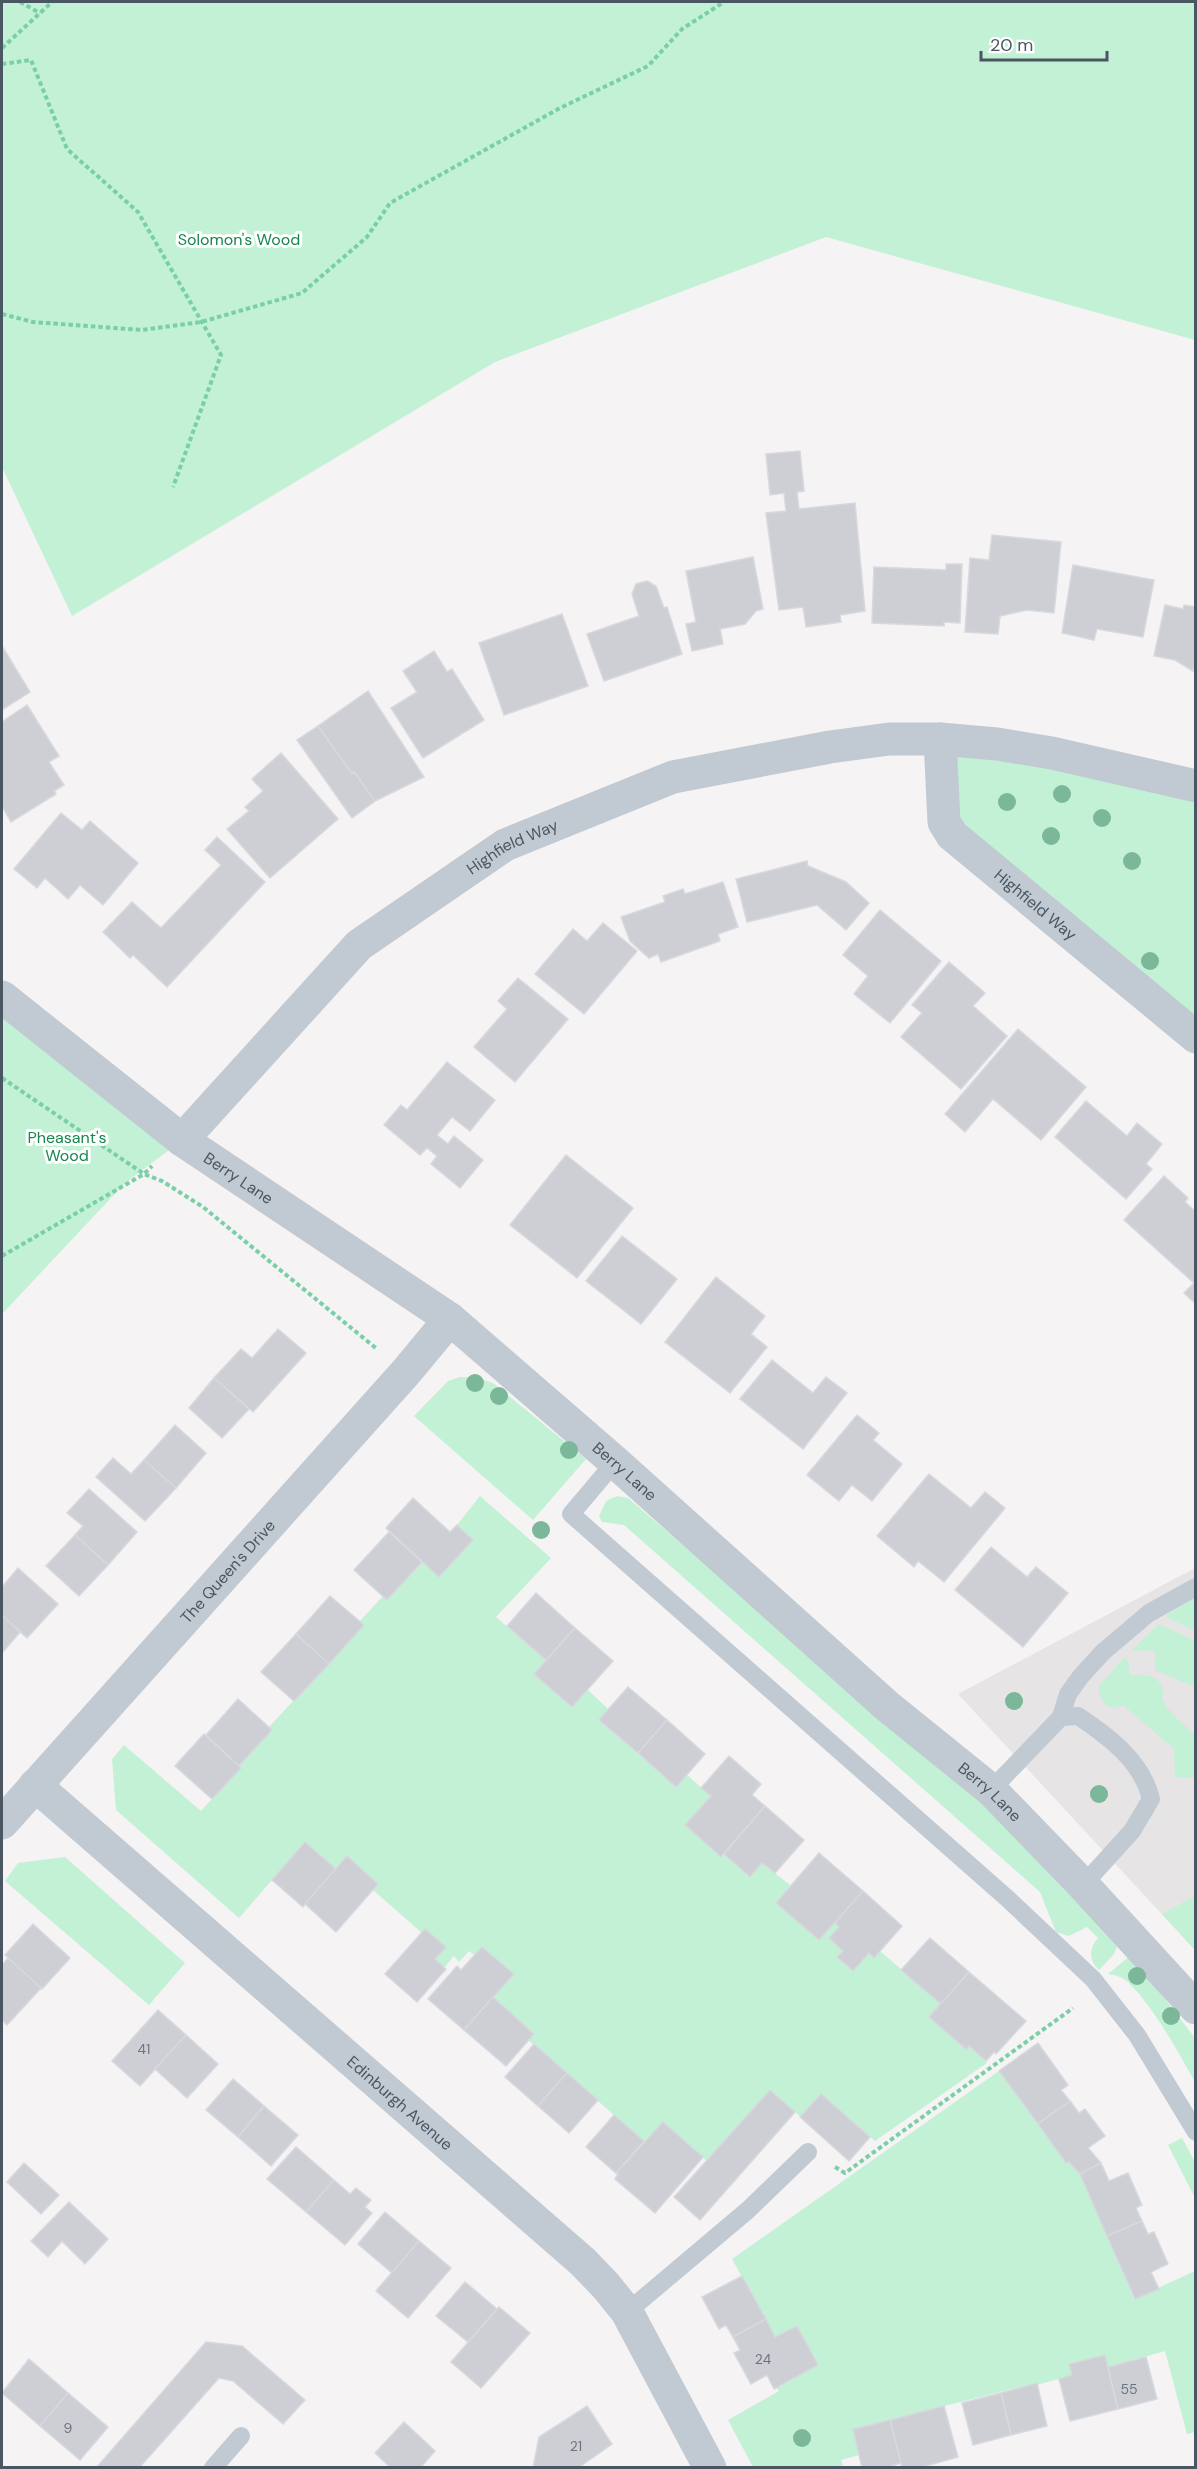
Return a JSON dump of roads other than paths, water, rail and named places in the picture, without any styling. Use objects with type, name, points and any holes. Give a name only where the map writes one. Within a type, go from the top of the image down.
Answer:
[{"type":"street","name":"Highfield Way","points":[[182,1140],[359,945],[505,845],[673,777],[830,747],[889,739],[940,739],[997,744],[1052,753],[1196,786]]},
{"type":"street","name":"Highfield Way","points":[[940,739],[944,822],[952,835],[1196,1037]]},
{"type":"street","name":"Berry Lane","points":[[2,997],[182,1140],[450,1319],[615,1462],[887,1706],[991,1790],[1083,1885],[1196,2008]]},
{"type":"street","name":"The Queen's Drive","points":[[2,1823],[450,1319]]},
{"type":"street","name":"Edinburgh Avenue","points":[[35,1785],[583,2262],[627,2312],[710,2468]]},
{"type":"lane","points":[[615,1462],[571,1514],[1008,1899],[1093,1979],[1137,2036],[1196,2132]]},
{"type":"lane","points":[[991,1790],[1061,1717],[1068,1694],[1103,1652],[1149,1613],[1196,1587]]},
{"type":"lane","points":[[1061,1717],[1078,1716],[1124,1751],[1147,1785],[1150,1799],[1132,1831],[1083,1885]]},
{"type":"lane","points":[[627,2312],[748,2210],[808,2152]]},
{"type":"lane","points":[[213,2468],[241,2436]]},
{"type":"park label","name":"Solomon's Wood","points":[[239,239]]},
{"type":"park label","name":"Pheasant's Wood","points":[[67,1146]]}]
